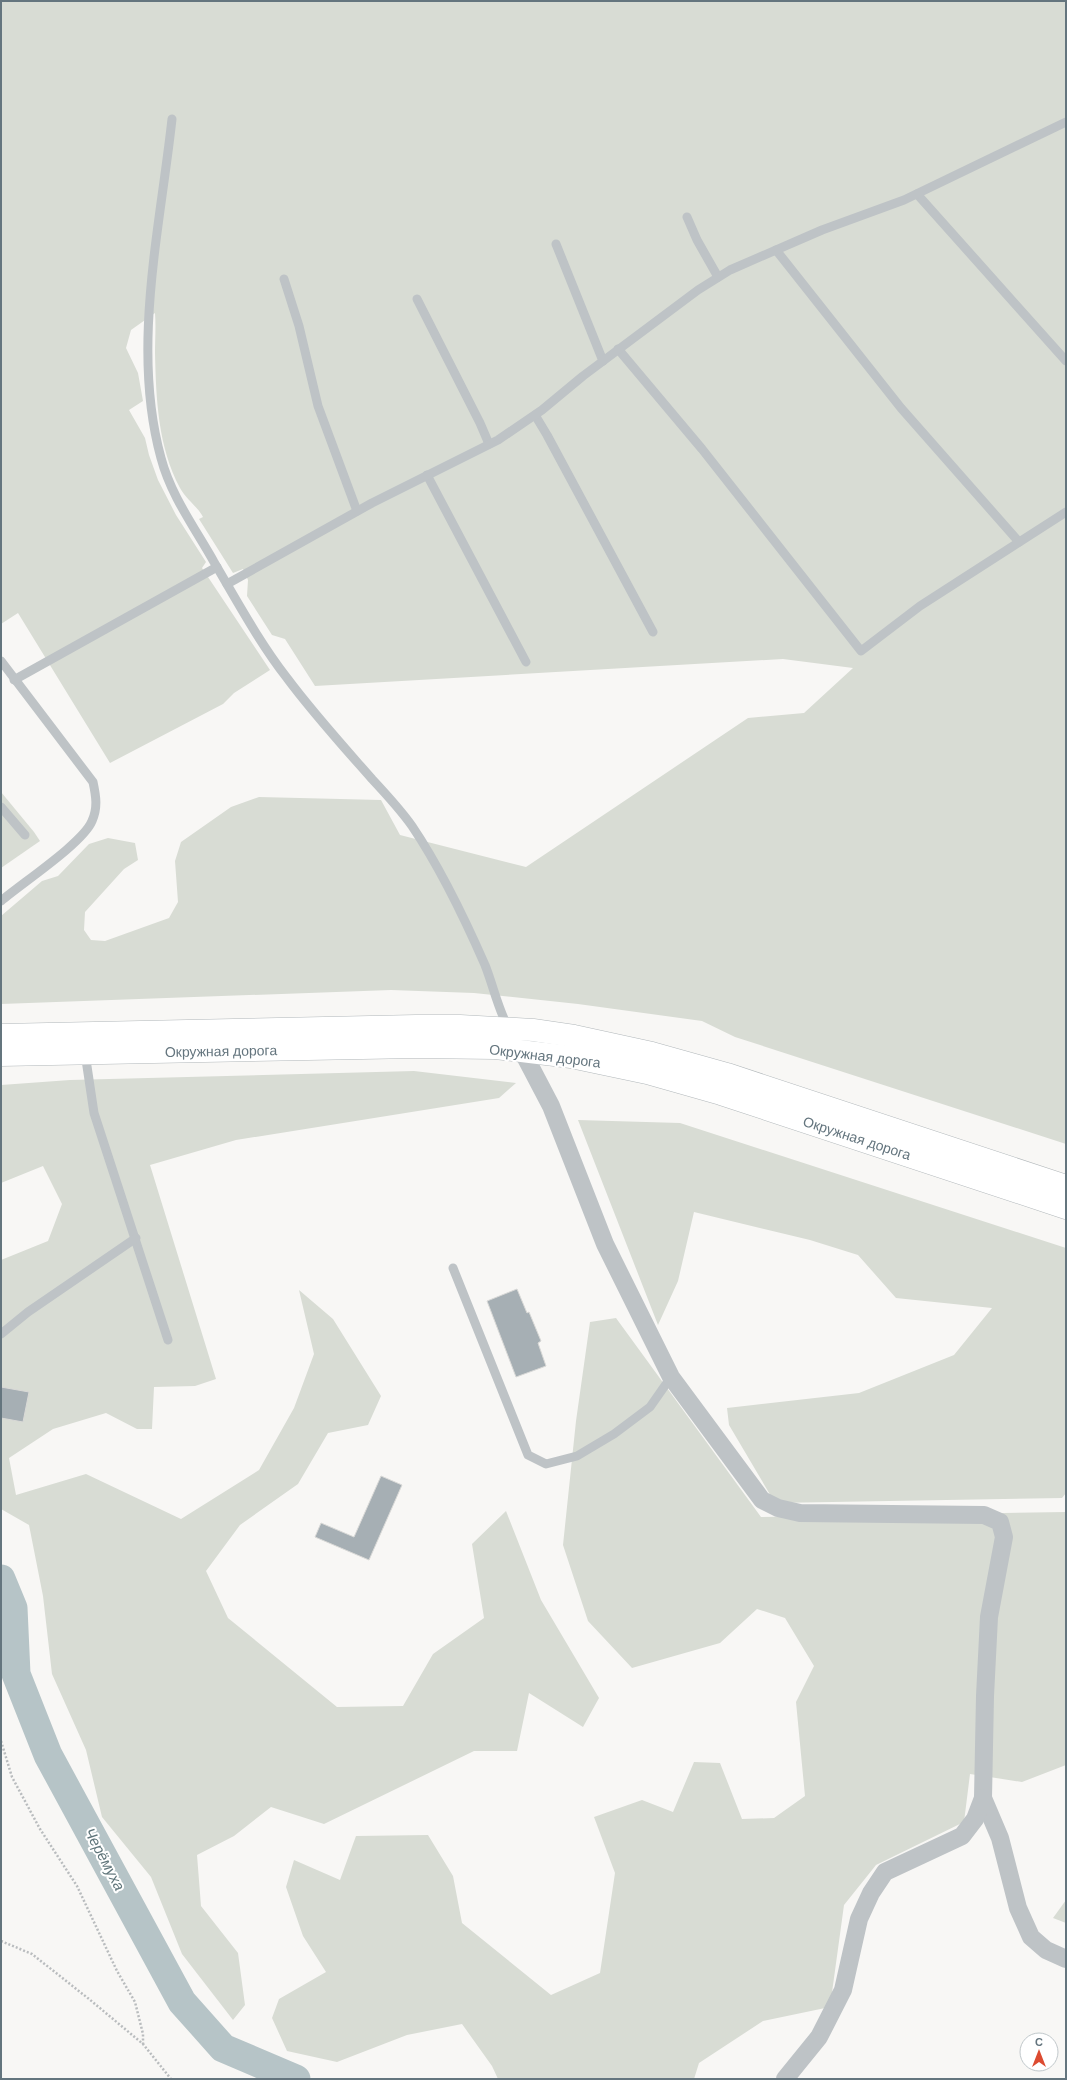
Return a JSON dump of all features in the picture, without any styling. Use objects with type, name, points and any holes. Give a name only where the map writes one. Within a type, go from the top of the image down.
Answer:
[{"type":"main road","name":"Окружная дорога","points":[[1,1035],[416,1026],[509,1029],[582,1038],[690,1062],[1066,1186]]},
{"type":"main road","name":"Окружная дорога","points":[[1,1055],[416,1047],[524,1050],[608,1064],[685,1083],[1066,1208]]},
{"type":"street","points":[[509,1029],[524,1050],[551,1106],[605,1244],[670,1377],[762,1500],[778,1508],[800,1513],[984,1515],[1000,1522],[1004,1537],[989,1617],[985,1696],[984,1798],[1000,1838],[1018,1908],[1031,1937],[1046,1950],[1066,1959]]},
{"type":"street","points":[[786,2079],[819,2037],[843,1990],[859,1919],[871,1893],[885,1872],[962,1836],[975,1819],[984,1798]]},
{"type":"lane","points":[[172,119],[151,281],[149,321],[152,414],[161,458],[168,481],[227,584],[273,659],[288,680],[412,826],[444,879],[459,909],[487,972],[504,1020],[509,1029]]},
{"type":"lane","points":[[227,584],[357,511],[489,444],[535,415],[618,349],[698,290],[730,270],[822,230],[917,194],[1065,125]]},
{"type":"lane","points":[[917,194],[1066,361]]},
{"type":"lane","points":[[687,218],[697,240],[718,277]]},
{"type":"lane","points":[[556,244],[603,361]]},
{"type":"lane","points":[[776,250],[902,408],[1019,542]]},
{"type":"lane","points":[[284,279],[299,326],[318,406],[357,511]]},
{"type":"lane","points":[[417,300],[480,423],[489,444]]},
{"type":"lane","points":[[618,349],[702,449],[861,651],[920,606],[1066,512]]},
{"type":"lane","points":[[535,415],[653,632]]},
{"type":"lane","points":[[427,475],[526,662]]},
{"type":"lane","points":[[14,680],[217,567]]},
{"type":"lane","points":[[1,661],[93,782],[97,799],[92,822],[77,840],[1,900]]},
{"type":"lane","points":[[1,807],[25,835]]},
{"type":"lane","points":[[85,1053],[94,1113],[168,1340]]},
{"type":"lane","points":[[1,1334],[28,1312],[136,1238]]},
{"type":"lane","points":[[453,1268],[528,1455],[546,1464],[577,1456],[614,1434],[650,1407],[670,1377]]},
{"type":"path","points":[[1,1741],[12,1777],[40,1829],[76,1886],[117,1971],[135,2002],[143,2034],[143,2044]]},
{"type":"path","points":[[1,1941],[32,1954],[143,2044],[171,2079]]},
{"type":"shaded area","points":[[1,1],[1066,1],[1066,1144],[735,1037],[702,1021],[578,1004],[474,993],[391,990],[1,1004],[1,916],[42,881],[58,876],[89,844],[108,838],[135,843],[138,860],[124,869],[85,912],[84,930],[91,940],[105,941],[169,918],[178,902],[175,861],[181,842],[231,807],[259,797],[381,800],[400,835],[526,867],[748,718],[804,713],[853,668],[783,659],[315,686],[285,639],[272,635],[247,596],[248,580],[243,569],[233,573],[199,519],[203,517],[198,509],[182,492],[173,472],[163,439],[158,405],[155,370],[155,313],[131,330],[126,348],[138,373],[143,401],[129,410],[145,438],[149,455],[158,480],[176,515],[206,562],[202,568],[270,670],[234,693],[223,704],[110,763],[18,613],[1,624]]},
{"type":"shaded area","points":[[1,792],[40,841],[1,868]]},
{"type":"shaded area","points":[[414,1071],[516,1083],[499,1098],[236,1140],[150,1165],[216,1379],[195,1386],[154,1387],[152,1429],[137,1429],[106,1413],[53,1429],[9,1458],[16,1495],[86,1474],[181,1519],[259,1470],[294,1408],[314,1354],[299,1290],[333,1319],[381,1396],[368,1425],[328,1433],[298,1484],[240,1525],[206,1571],[228,1618],[337,1707],[403,1706],[433,1654],[484,1618],[472,1544],[506,1511],[541,1600],[599,1698],[583,1727],[529,1693],[517,1751],[474,1751],[324,1824],[271,1807],[234,1836],[197,1855],[201,1906],[238,1953],[245,2005],[233,2020],[182,1954],[151,1877],[102,1817],[86,1750],[52,1674],[43,1596],[29,1525],[1,1509],[1,1260],[48,1241],[62,1204],[43,1166],[1,1183],[1,1085],[70,1080]]},
{"type":"shaded area","points":[[578,1120],[680,1123],[1066,1248],[1066,1493],[1062,1498],[775,1503],[729,1425],[727,1408],[859,1393],[954,1355],[992,1308],[896,1298],[858,1255],[810,1240],[694,1212],[678,1281],[658,1325]]},
{"type":"shaded area","points":[[616,1318],[761,1517],[1066,1512],[1066,1765],[1022,1782],[970,1774],[964,1822],[876,1865],[844,1905],[830,2007],[763,2021],[699,2063],[694,2079],[498,2079],[492,2066],[462,2024],[407,2035],[337,2062],[287,2051],[272,2018],[279,1999],[326,1972],[303,1936],[286,1887],[294,1860],[340,1880],[356,1836],[428,1835],[453,1876],[462,1923],[551,1995],[600,1973],[615,1873],[594,1817],[642,1800],[673,1812],[694,1762],[720,1763],[742,1819],[774,1818],[805,1796],[796,1702],[814,1666],[785,1618],[757,1609],[720,1643],[632,1668],[588,1621],[563,1545],[576,1421],[590,1322]]},
{"type":"shaded area","points":[[1066,1900],[1066,1923],[1053,1918]]},
{"type":"building","points":[[517,1289],[527,1313],[529,1312],[541,1341],[538,1343],[546,1366],[516,1377],[487,1301]]},
{"type":"building","points":[[1,1387],[29,1392],[23,1422],[1,1418]]},
{"type":"building","points":[[381,1476],[402,1485],[369,1560],[315,1537],[321,1523],[354,1537]]},
{"type":"waterway","name":"Черёмуха","points":[[1,1579],[13,1608],[16,1674],[48,1755],[182,2002],[223,2048],[296,2079]]}]
